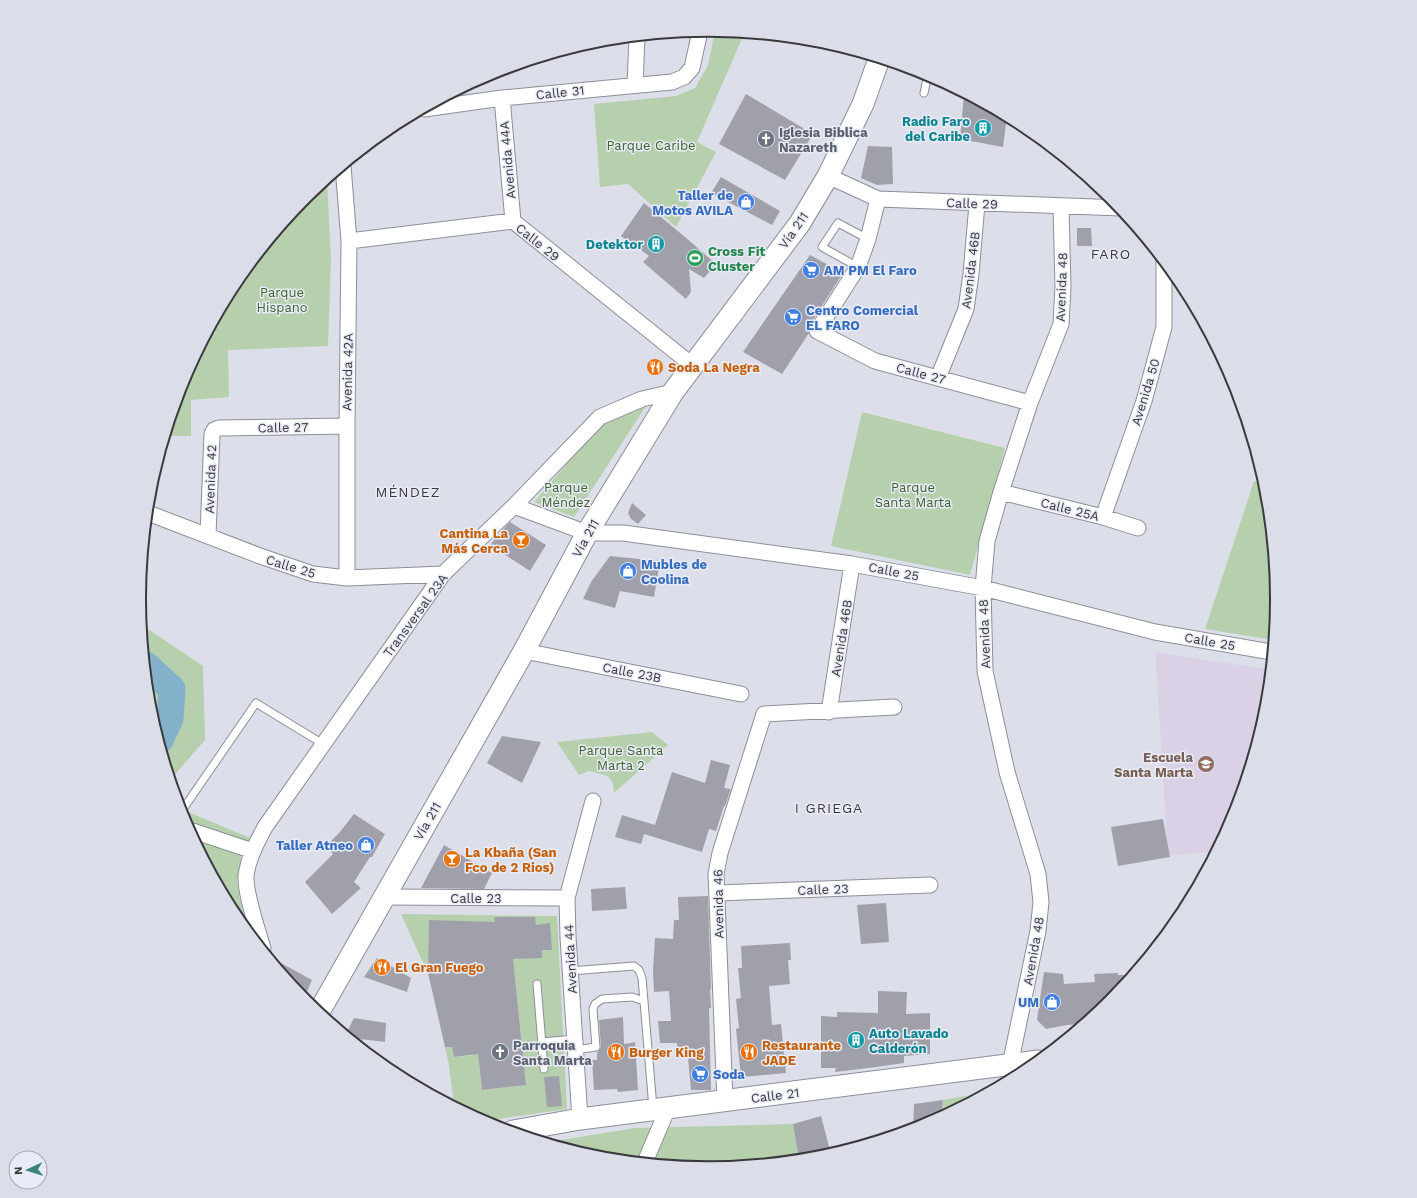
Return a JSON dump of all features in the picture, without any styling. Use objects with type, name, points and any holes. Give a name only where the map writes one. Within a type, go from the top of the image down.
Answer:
[{"type":"main road","name":"Vía 211","points":[[322,1007],[524,651],[587,533],[672,392],[800,223],[828,176],[863,104],[877,63]]},
{"type":"main road","name":"Calle 21","points":[[523,1129],[580,1120],[725,1101],[1008,1074]]},
{"type":"street","name":"Calle 31","points":[[437,107],[502,98],[672,82],[684,77],[692,68],[699,37]]},
{"type":"street","points":[[635,85],[637,42]]},
{"type":"street","name":"Avenida 44A","points":[[502,98],[513,221]]},
{"type":"street","name":"Avenida 42A","points":[[343,172],[349,241],[347,578]]},
{"type":"street","name":"Calle 29","points":[[828,176],[878,199],[977,204],[1111,208]]},
{"type":"street","points":[[858,267],[868,239],[878,199]]},
{"type":"street","name":"Avenida 46B","points":[[938,378],[966,309],[971,274],[977,204]]},
{"type":"street","name":"Avenida 48","points":[[1008,1074],[1038,931],[1041,902],[1038,874],[1007,772],[985,671],[983,588],[987,541],[1001,492],[1030,404],[1061,324],[1063,287],[1061,206]]},
{"type":"street","name":"Calle 29","points":[[349,241],[513,221],[692,365]]},
{"type":"street","name":"Calle 27","points":[[858,267],[817,331],[875,361],[1030,404]]},
{"type":"street","name":"Avenida 50","points":[[1103,517],[1144,401],[1164,327],[1164,271]]},
{"type":"street","name":"Transversal 23A","points":[[251,858],[265,827],[443,574],[514,506],[600,417],[642,398],[672,392]]},
{"type":"street","name":"Calle 27","points":[[219,428],[347,426]]},
{"type":"street","name":"Avenida 42","points":[[208,535],[212,434],[214,430],[219,428]]},
{"type":"street","name":"Calle 25A","points":[[1001,492],[1103,517],[1138,528]]},
{"type":"street","name":"Calle 25","points":[[514,506],[587,533],[623,533],[852,564],[983,588],[1155,632],[1268,651]]},
{"type":"street","name":"Calle 25","points":[[153,515],[260,556],[314,574],[347,578],[443,574]]},
{"type":"street","name":"Avenida 46B","points":[[829,712],[852,564]]},
{"type":"street","name":"Calle 23B","points":[[524,651],[741,694]]},
{"type":"street","points":[[829,712],[894,707]]},
{"type":"street","name":"Avenida 46","points":[[725,1101],[716,874],[720,853],[764,714],[829,712]]},
{"type":"street","name":"Avenida 44","points":[[580,1120],[570,971],[567,898],[593,801]]},
{"type":"street","points":[[198,833],[251,858],[246,875],[246,887],[259,936]]},
{"type":"street","name":"Calle 23","points":[[717,893],[930,886]]},
{"type":"street","name":"Calle 23","points":[[384,897],[567,898]]},
{"type":"street","points":[[646,1157],[660,1109]]},
{"type":"lane","points":[[924,93],[926,81]]},
{"type":"lane","points":[[858,267],[822,247],[838,223],[868,239]]},
{"type":"lane","points":[[186,805],[256,703],[323,744]]},
{"type":"lane","points":[[570,971],[634,966],[639,970],[642,978],[660,1109]]},
{"type":"lane","points":[[537,984],[544,1069]]},
{"type":"lane","points":[[542,1042],[596,1047],[593,1009],[595,1004],[602,999],[632,997],[644,1001]]},
{"type":"shaded area","name":"Escuela Santa Marta","points":[[1155,652],[1266,669],[1260,709],[1241,780],[1213,848],[1211,852],[1168,855]]},
{"type":"green space","name":"Parque Caribe","points":[[714,37],[742,38],[697,142],[716,152],[676,227],[628,184],[600,187],[594,104],[676,96],[695,88],[708,65]]},
{"type":"green space","name":"Parque Hispano","points":[[327,186],[331,260],[328,346],[228,350],[229,397],[191,400],[191,436],[171,436],[189,384],[204,350],[241,287],[263,257],[286,228]]},
{"type":"green space","name":"Parque Méndez","points":[[648,403],[574,517],[534,502],[591,436],[607,421]]},
{"type":"green space","name":"Parque Santa Marta","points":[[862,412],[1005,448],[970,575],[831,546]]},
{"type":"green space","points":[[1254,481],[1258,481],[1266,526],[1269,562],[1269,639],[1205,629]]},
{"type":"green space","points":[[148,629],[203,666],[205,740],[175,775],[157,709],[151,672]]},
{"type":"green space","name":"Parque Santa Marta 2","points":[[652,732],[668,745],[614,793],[613,783],[608,776],[589,771],[579,775],[557,742]]},
{"type":"green space","points":[[188,812],[250,838],[242,855],[237,883],[243,914],[204,848]]},
{"type":"green space","points":[[401,914],[557,916],[567,1109],[496,1119],[453,1100],[445,1047],[452,1047],[454,1057],[474,1055],[469,1021],[429,976]],"holes":[[[514,969],[526,1085],[482,1090],[474,1018],[500,970]]]},
{"type":"green space","points":[[973,1095],[942,1110],[943,1100]]},
{"type":"green space","points":[[793,1124],[798,1153],[745,1160],[672,1160],[599,1150],[558,1140],[635,1128]]},
{"type":"building","name":"Iglesia Biblica Nazareth","points":[[746,94],[813,134],[785,180],[719,144]]},
{"type":"building","name":"Radio Faro del Caribe","points":[[964,98],[1006,122],[1003,147],[960,139]]},
{"type":"building","points":[[868,146],[892,147],[893,184],[877,185],[861,178]]},
{"type":"building","name":"Taller de Motos AVILA","points":[[721,177],[780,211],[772,225],[711,193]]},
{"type":"building","name":"Detektor","points":[[644,203],[716,264],[704,278],[689,269],[691,292],[686,299],[643,262],[649,256],[621,236]]},
{"type":"building","points":[[1077,228],[1091,228],[1092,246],[1077,246]]},
{"type":"building","name":"Centro Comercial EL FARO","points":[[810,255],[843,273],[809,326],[809,333],[782,374],[743,352]]},
{"type":"building","points":[[632,503],[646,515],[638,524],[631,519],[628,513]]},
{"type":"building","points":[[510,522],[546,545],[530,571],[490,545]]},
{"type":"building","name":"Mubles de Coolina","points":[[610,556],[660,561],[654,597],[620,591],[615,608],[583,599],[591,582]]},
{"type":"building","points":[[502,736],[541,742],[522,783],[487,763]]},
{"type":"building","points":[[711,760],[730,765],[724,788],[731,789],[716,831],[709,829],[702,852],[644,834],[641,844],[615,837],[622,815],[655,825],[672,772],[705,783]]},
{"type":"building","points":[[354,814],[385,834],[372,857],[370,857],[354,882],[361,888],[332,914],[305,882],[333,854],[326,846],[339,833]]},
{"type":"building","points":[[1163,819],[1170,857],[1118,866],[1111,827]]},
{"type":"building","name":"La Kbaña (San Fco de 2 Rios)","points":[[444,845],[492,873],[484,889],[421,888]]},
{"type":"building","points":[[625,887],[627,909],[592,911],[591,889]]},
{"type":"building","points":[[708,896],[711,989],[711,1008],[709,1008],[711,1090],[691,1090],[688,1058],[678,1058],[677,1043],[660,1043],[658,1021],[671,1021],[669,991],[654,992],[653,971],[655,938],[673,939],[674,920],[679,920],[678,897]]},
{"type":"building","points":[[886,903],[889,942],[861,944],[857,905]]},
{"type":"building","points":[[494,917],[535,917],[536,925],[550,923],[552,950],[542,950],[542,958],[513,959],[526,1085],[482,1090],[478,1054],[454,1057],[452,1047],[445,1047],[428,973],[429,920],[495,922]]},
{"type":"building","points":[[790,943],[791,960],[788,960],[790,984],[769,986],[772,1025],[781,1024],[786,1073],[741,1077],[736,1029],[739,1028],[736,999],[741,998],[738,968],[742,968],[741,946]]},
{"type":"building","name":"El Gran Fuego","points":[[377,958],[411,978],[407,992],[364,977]]},
{"type":"building","points":[[280,963],[312,980],[307,992]]},
{"type":"building","points":[[1044,972],[1063,974],[1064,984],[1095,982],[1094,974],[1118,973],[1118,975],[1126,975],[1076,1024],[1046,1029],[1037,1020]]},
{"type":"building","points":[[878,991],[907,992],[906,1014],[930,1013],[930,1054],[904,1056],[904,1063],[876,1067],[835,1072],[836,1068],[821,1068],[821,1016],[837,1017],[837,1012],[878,1013]]},
{"type":"building","name":"Burger King","points":[[623,1017],[624,1044],[635,1042],[638,1090],[618,1092],[617,1089],[594,1090],[592,1060],[597,1060],[597,1052],[601,1047],[599,1020]]},
{"type":"building","points":[[354,1018],[386,1023],[385,1042],[359,1039],[348,1030]]},
{"type":"building","points":[[559,1076],[562,1106],[547,1107],[544,1077]]},
{"type":"building","points":[[943,1100],[942,1110],[913,1122],[914,1104]]},
{"type":"building","points":[[821,1116],[829,1147],[798,1153],[793,1124]]},
{"type":"waterway","points":[[151,669],[172,689],[170,719],[163,733]]},
{"type":"place","name":"Radio Faro del Caribe","points":[[983,128]]},
{"type":"place","name":"Iglesia Biblica Nazareth","points":[[766,139]]},
{"type":"place","name":"Taller de Motos AVILA","points":[[746,202]]},
{"type":"place","name":"Detektor","points":[[656,244]]},
{"type":"place","name":"Cross Fit Cluster","points":[[695,258]]},
{"type":"place","name":"AM PM El Faro","points":[[811,270]]},
{"type":"place","name":"Centro Comercial EL FARO","points":[[793,317]]},
{"type":"place","name":"Soda La Negra","points":[[655,367]]},
{"type":"place","name":"Cantina La Más Cerca","points":[[521,540]]},
{"type":"place","name":"Mubles de Coolina","points":[[628,571]]},
{"type":"place","name":"Escuela Santa Marta","points":[[1206,764]]},
{"type":"place","name":"Taller Atneo","points":[[366,845]]},
{"type":"place","name":"La Kbaña (San Fco de 2 Rios)","points":[[452,859]]},
{"type":"place","name":"El Gran Fuego","points":[[382,967]]},
{"type":"place","name":"UM","points":[[1052,1002]]},
{"type":"place","name":"Auto Lavado Calderón","points":[[856,1040]]},
{"type":"place","name":"Parroquia Santa Marta","points":[[500,1052]]},
{"type":"place","name":"Burger King","points":[[616,1052]]},
{"type":"place","name":"Restaurante JADE","points":[[749,1052]]},
{"type":"place","name":"Soda","points":[[700,1074]]},
{"type":"district","name":"FARO","points":[[1111,254]]},
{"type":"district","name":"MÉNDEZ","points":[[408,492]]},
{"type":"district","name":"I GRIEGA","points":[[829,808]]}]
